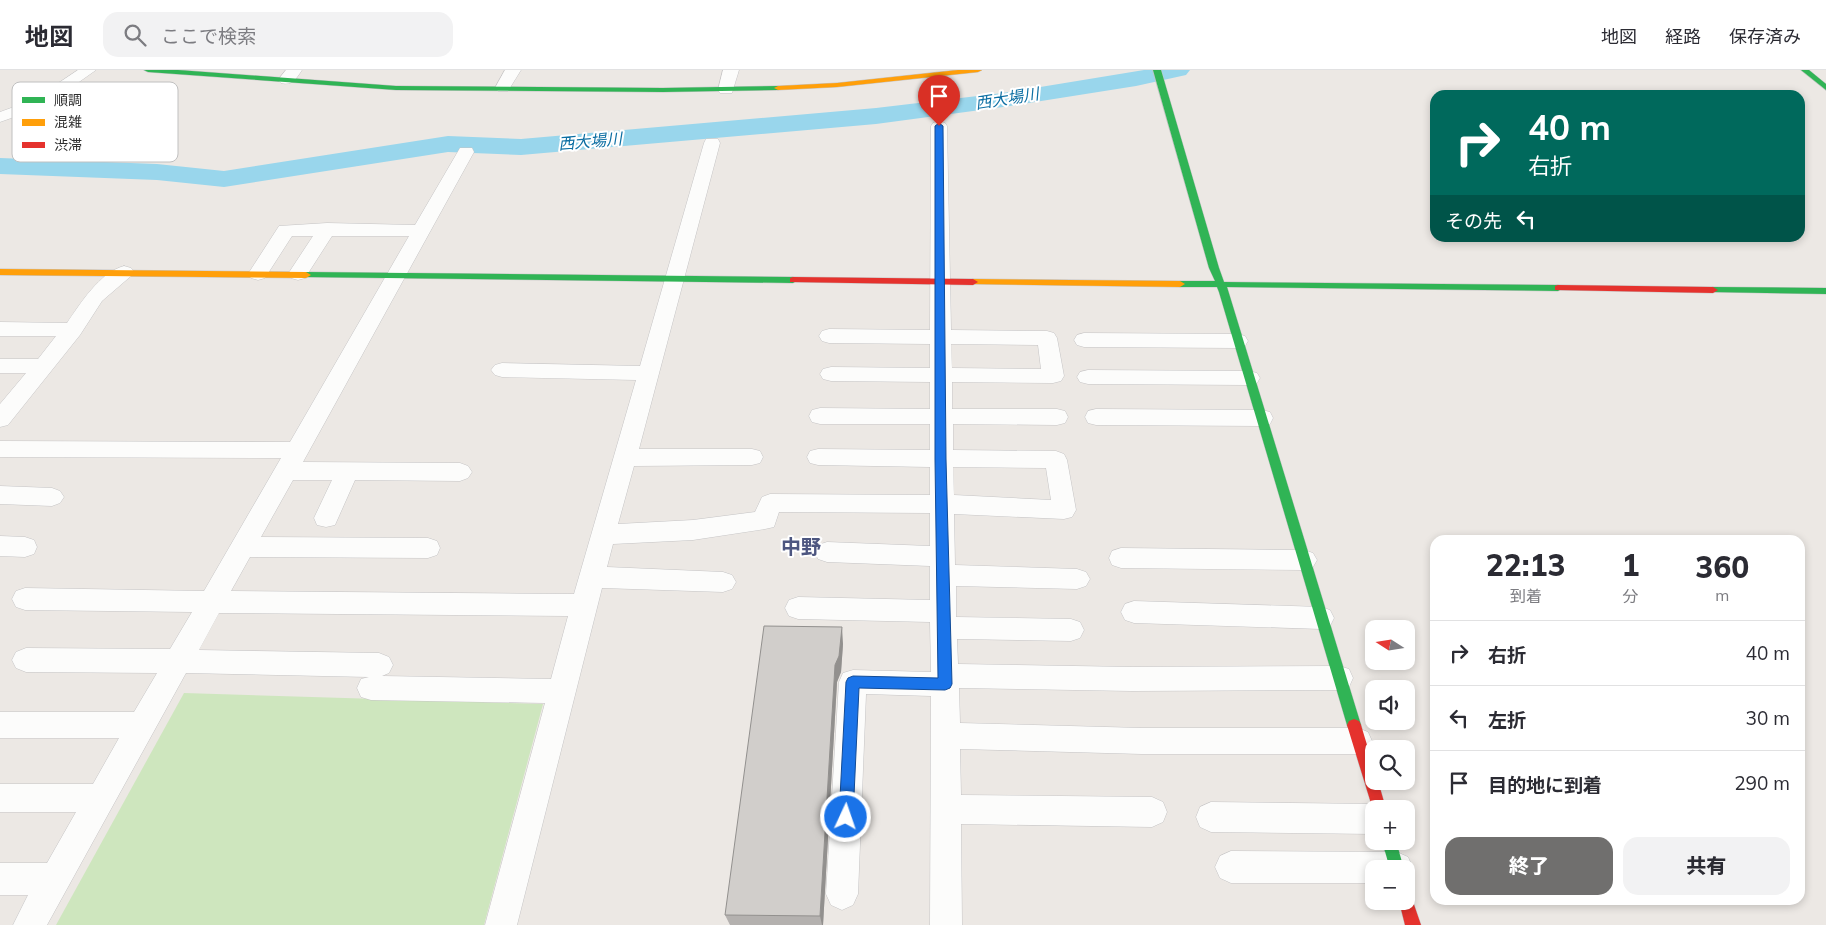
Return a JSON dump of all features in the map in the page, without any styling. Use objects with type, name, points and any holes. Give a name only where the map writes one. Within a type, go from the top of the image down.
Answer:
[{"type":"street","points":[[70,82],[88,70]]},
{"type":"street","points":[[148,70],[290,75],[396,88],[726,90],[837,85],[942,72],[978,70]]},
{"type":"street","points":[[503,88],[513,70]]},
{"type":"street","points":[[726,90],[731,70]]},
{"type":"street","points":[[1157,70],[1214,268],[1221,284],[1262,418],[1376,800]]},
{"type":"street","points":[[1805,70],[1826,88]]},
{"type":"street","points":[[0,117],[12,113]]},
{"type":"street","points":[[939,126],[940,375],[946,736],[946,925]]},
{"type":"street","points":[[500,925],[603,534],[712,143]]},
{"type":"street","points":[[28,925],[466,152]]},
{"type":"street","points":[[258,274],[286,230],[420,231]]},
{"type":"street","points":[[298,274],[327,230]]},
{"type":"street","points":[[0,272],[1826,291]]},
{"type":"street","points":[[4,409],[44,366],[73,330],[95,297],[124,272]]},
{"type":"street","points":[[0,329],[73,330]]},
{"type":"street","points":[[828,336],[1047,338],[1053,376],[831,374]]},
{"type":"street","points":[[1084,340],[1238,341]]},
{"type":"street","points":[[0,366],[44,366]]},
{"type":"street","points":[[502,370],[649,373]]},
{"type":"street","points":[[1088,377],[1249,378]]},
{"type":"street","points":[[820,416],[942,415],[1057,417]]},
{"type":"street","points":[[1096,417],[1262,418]]},
{"type":"street","points":[[0,449],[291,461],[348,471],[460,472]]},
{"type":"street","points":[[625,458],[752,457]]},
{"type":"street","points":[[603,534],[693,530],[765,520],[770,503],[942,504],[1064,510],[1056,460],[818,457]]},
{"type":"street","points":[[326,518],[348,471]]},
{"type":"street","points":[[0,495],[52,497]]},
{"type":"street","points":[[0,546],[25,547]]},
{"type":"street","points":[[242,547],[428,548]]},
{"type":"street","points":[[827,552],[1077,579]]},
{"type":"street","points":[[1121,558],[1304,560]]},
{"type":"street","points":[[592,577],[723,582]]},
{"type":"street","points":[[25,599],[404,605],[584,605]]},
{"type":"street","points":[[798,608],[1071,630]]},
{"type":"street","points":[[1134,612],[1321,618]]},
{"type":"street","points":[[26,660],[178,661],[562,691]]},
{"type":"street","points":[[842,894],[853,682],[1339,678]]},
{"type":"street","points":[[0,725],[141,725]]},
{"type":"street","points":[[946,736],[1142,741],[1358,741]]},
{"type":"street","points":[[0,798],[101,798]]},
{"type":"street","points":[[946,809],[1152,812]]},
{"type":"street","points":[[1211,816],[1365,819]]},
{"type":"street","points":[[1231,866],[1365,868]]},
{"type":"street","points":[[0,879],[54,878]]},
{"type":"street","points":[[1409,910],[1413,925]]},
{"type":"green space","points":[[184,693],[543,704],[484,925],[56,925]]},
{"type":"building","points":[[764,626],[842,627],[839,656],[835,665],[820,916],[725,915]]},
{"type":"waterway","name":"西大場川","points":[[0,166],[157,172],[224,179],[448,144],[521,147],[876,116],[1003,100],[1136,79],[1178,70]]},
{"type":"traffic: fast","points":[[148,70],[396,88],[663,90],[778,88]]},
{"type":"traffic: fast","points":[[1157,70],[1214,268],[1224,292],[1354,725]]},
{"type":"traffic: fast","points":[[1805,70],[1826,88]]},
{"type":"traffic: fast","points":[[306,275],[793,280]]},
{"type":"traffic: fast","points":[[1180,284],[1558,288]]},
{"type":"traffic: fast","points":[[1713,290],[1826,291]]},
{"type":"traffic: fast","points":[[1392,850],[1394,860]]},
{"type":"traffic: slow","points":[[778,88],[837,85],[978,70]]},
{"type":"traffic: slow","points":[[0,272],[306,275]]},
{"type":"traffic: slow","points":[[973,282],[1180,284]]},
{"type":"traffic: jam","points":[[793,280],[973,282]]},
{"type":"traffic: jam","points":[[1558,288],[1713,290]]},
{"type":"traffic: jam","points":[[1354,725],[1376,800]]},
{"type":"traffic: jam","points":[[1409,910],[1413,925]]},
{"type":"district","name":"中野","points":[[801,547]]},
{"type":"route","points":[[846,817],[853,682],[945,684],[940,375],[939,126]]}]
